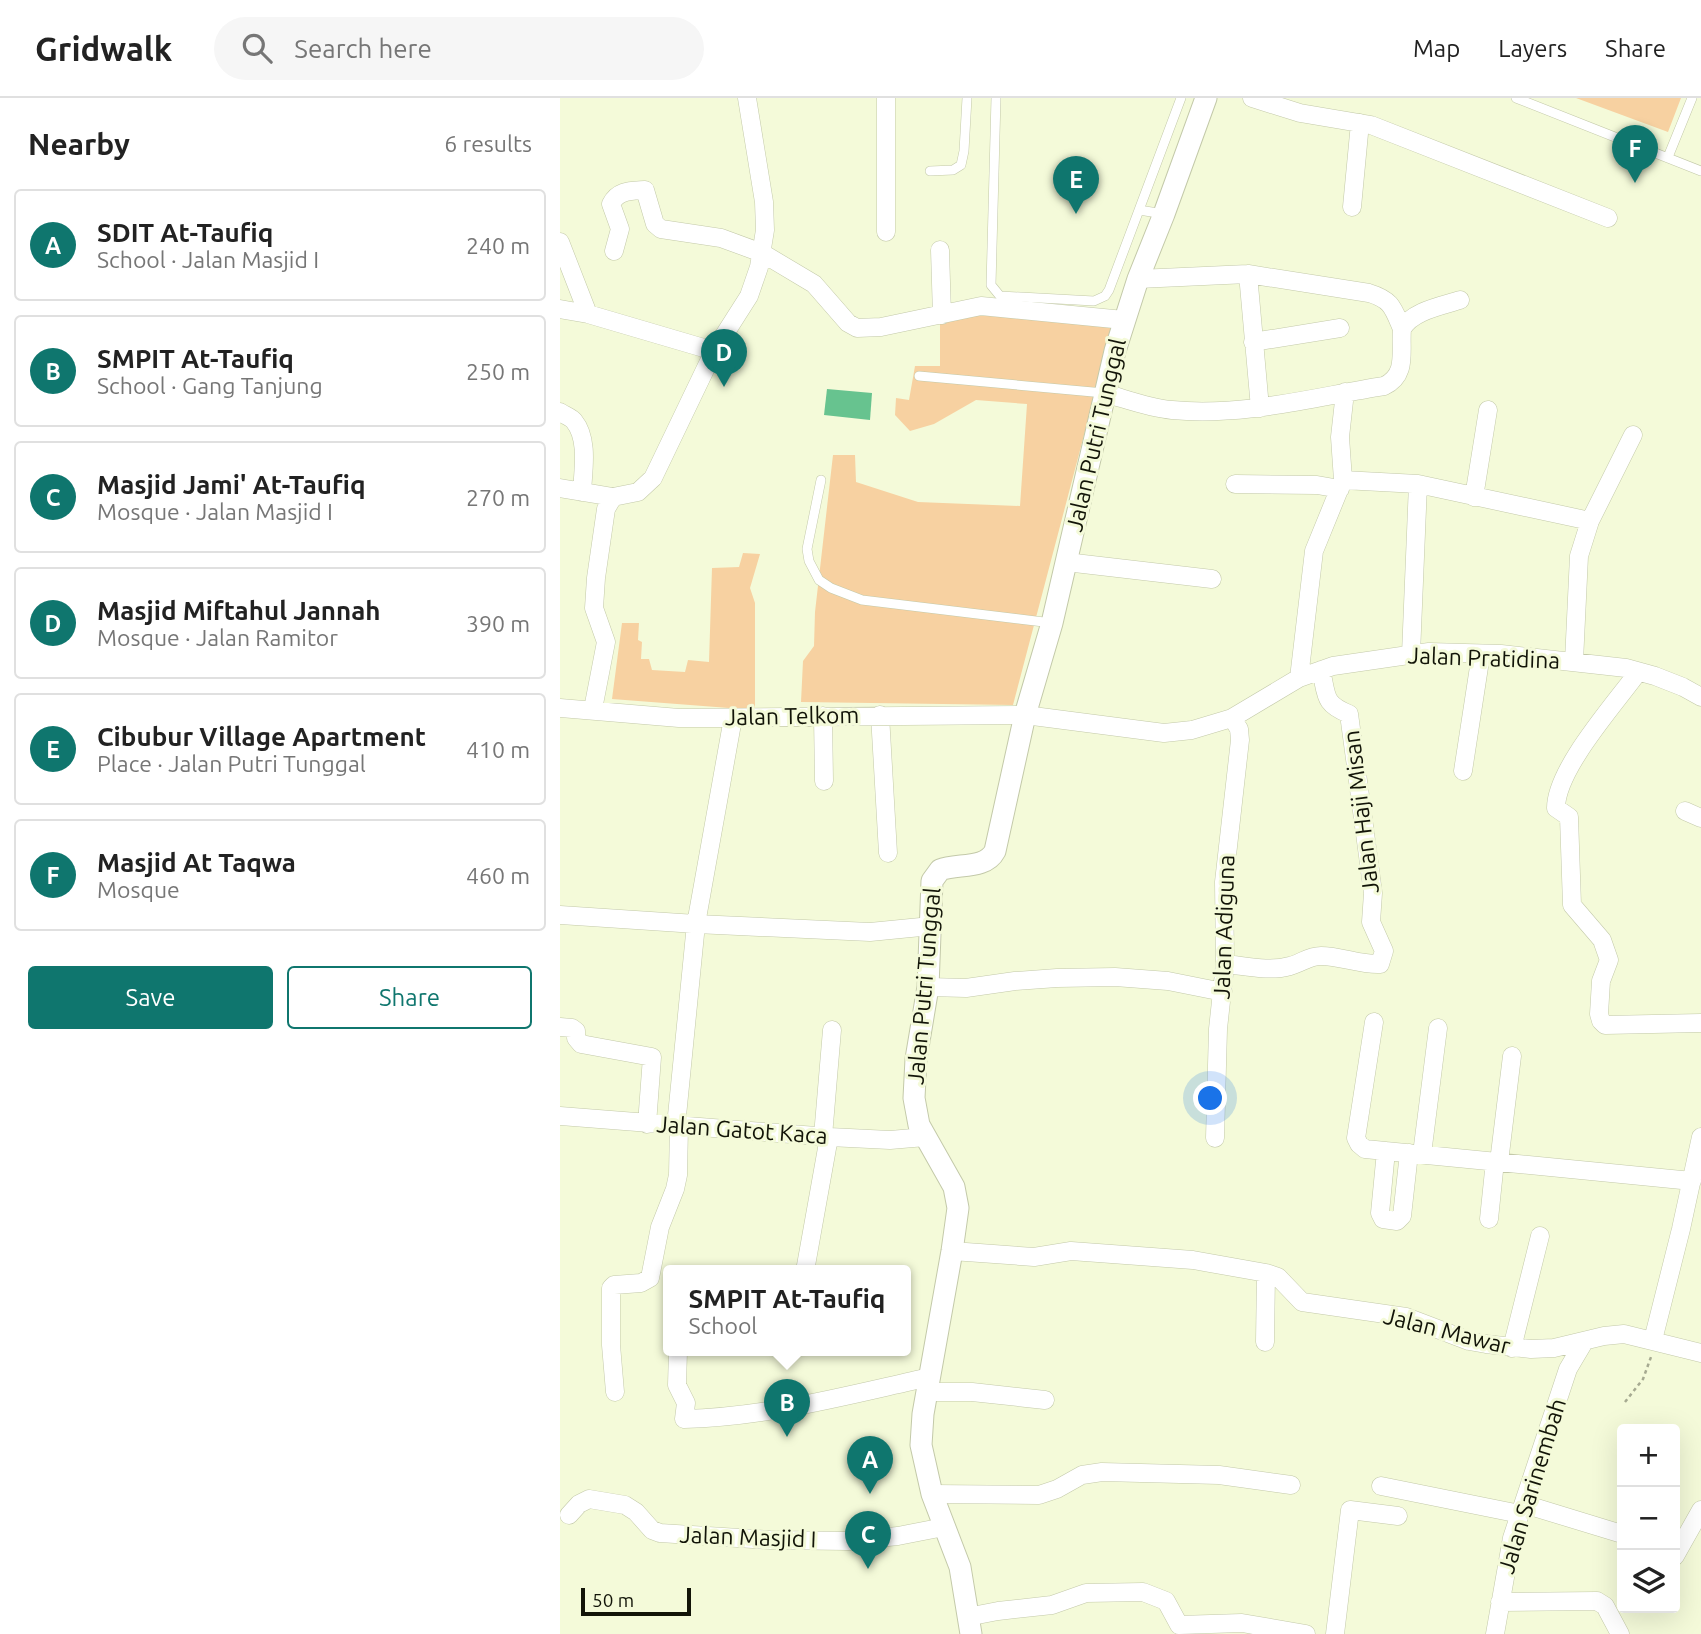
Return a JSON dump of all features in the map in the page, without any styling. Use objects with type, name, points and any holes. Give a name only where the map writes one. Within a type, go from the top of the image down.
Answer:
[{"type":"street","points":[[560,488],[613,497],[638,492],[653,478],[713,351],[749,296],[762,253],[765,230],[764,202],[747,98]]},
{"type":"street","points":[[886,98],[886,232]]},
{"type":"street","name":"Jalan Putri Tunggal","points":[[969,1626],[960,1567],[932,1494],[921,1445],[928,1384],[953,1251],[957,1197],[925,1137],[916,1113],[914,1077],[929,987],[932,881],[935,874],[945,868],[982,863],[993,856],[1025,715],[1052,623],[1104,393],[1124,320],[1206,98]]},
{"type":"street","points":[[1252,98],[1300,113],[1360,122],[1608,218]]},
{"type":"street","points":[[1352,207],[1360,122]]},
{"type":"street","points":[[614,251],[620,229],[611,204],[615,197],[626,191],[645,190],[655,224],[661,229],[721,238],[762,253],[814,285],[848,323],[857,328],[869,329],[981,306],[1124,320]]},
{"type":"street","points":[[560,242],[588,314]]},
{"type":"street","points":[[940,250],[942,315]]},
{"type":"street","points":[[1104,393],[1170,410],[1260,408],[1384,386],[1396,379],[1402,365],[1402,329],[1391,304],[1384,297],[1369,292],[1248,274],[1138,279]]},
{"type":"street","points":[[1248,274],[1260,408]]},
{"type":"street","points":[[1402,329],[1415,316],[1460,300]]},
{"type":"street","points":[[560,309],[588,314],[713,351]]},
{"type":"street","points":[[1253,342],[1340,328]]},
{"type":"street","points":[[1299,678],[1314,551],[1321,529],[1342,485],[1340,437],[1345,392]]},
{"type":"street","points":[[1474,497],[1488,410]]},
{"type":"street","points":[[560,412],[573,420],[580,432],[584,464],[582,492]]},
{"type":"street","points":[[1574,661],[1579,556],[1590,522],[1633,435]]},
{"type":"street","points":[[1235,484],[1418,484],[1590,522]]},
{"type":"street","points":[[1410,654],[1418,484]]},
{"type":"street","points":[[593,709],[606,642],[596,616],[596,578],[604,519],[613,497]]},
{"type":"street","points":[[1066,562],[1212,579]]},
{"type":"street","name":"Jalan Pratidina","points":[[1025,715],[1164,733],[1192,730],[1232,718],[1299,678],[1321,670],[1346,662],[1430,652],[1574,661],[1638,671],[1683,687],[1701,697]]},
{"type":"street","points":[[1463,771],[1481,654]]},
{"type":"street","name":"Jalan Haji Misan","points":[[1225,964],[1273,969],[1291,966],[1307,957],[1324,956],[1380,964],[1384,951],[1371,922],[1373,893],[1349,714],[1334,708],[1328,700],[1321,670]]},
{"type":"street","points":[[1638,671],[1567,769],[1556,799],[1556,808],[1569,817],[1572,905],[1602,940],[1609,960],[1601,981],[1599,1014],[1605,1025],[1701,1023]]},
{"type":"street","name":"Jalan Telkom","points":[[560,708],[679,718],[1025,715]]},
{"type":"street","points":[[880,715],[888,853]]},
{"type":"street","points":[[823,716],[824,781]]},
{"type":"street","points":[[615,1392],[611,1345],[611,1288],[614,1285],[641,1283],[650,1278],[660,1227],[678,1175],[678,1127],[696,925],[733,718]]},
{"type":"street","name":"Jalan Adiguna","points":[[1215,1138],[1217,1051],[1225,964],[1225,862],[1240,740],[1239,729],[1232,718]]},
{"type":"street","points":[[560,915],[696,925],[870,932],[931,926]]},
{"type":"street","points":[[929,987],[966,988],[1015,981],[1115,977],[1168,981],[1223,992]]},
{"type":"street","points":[[1374,1022],[1356,1138],[1366,1149],[1692,1181]]},
{"type":"street","points":[[560,1027],[576,1031],[576,1038],[581,1044],[652,1057],[647,1124]]},
{"type":"street","points":[[1386,1150],[1380,1213],[1383,1219],[1390,1222],[1398,1221],[1402,1216],[1438,1028]]},
{"type":"street","points":[[806,1265],[826,1136],[832,1030]]},
{"type":"street","points":[[1489,1219],[1512,1056]]},
{"type":"street","name":"Jalan Gatot Kaca","points":[[560,1116],[678,1127],[890,1140],[925,1137]]},
{"type":"street","points":[[1653,1340],[1701,1137]]},
{"type":"street","points":[[1512,1348],[1540,1236]]},
{"type":"street","name":"Jalan Mawar","points":[[953,1251],[1027,1257],[1071,1251],[1170,1258],[1266,1272],[1278,1277],[1302,1302],[1406,1317],[1469,1341],[1512,1348],[1554,1348],[1613,1334],[1653,1340],[1701,1353]]},
{"type":"street","points":[[1265,1342],[1266,1272]]},
{"type":"street","name":"Jalan Sarinembah","points":[[1494,1634],[1505,1567],[1522,1509],[1568,1368],[1584,1342]]},
{"type":"street","points":[[678,1356],[677,1385],[686,1404],[684,1419],[779,1411],[928,1384],[1045,1400]]},
{"type":"street","points":[[932,1494],[1039,1495],[1057,1489],[1082,1475],[1102,1472],[1209,1474],[1291,1485]]},
{"type":"street","points":[[1381,1486],[1522,1509],[1617,1533]]},
{"type":"street","name":"Jalan Masjid I","points":[[569,1515],[583,1502],[593,1499],[632,1508],[652,1530],[660,1533],[770,1541],[873,1539],[944,1527]]},
{"type":"street","points":[[1335,1634],[1350,1510],[1398,1516]]},
{"type":"street","points":[[1677,1550],[1701,1510]]},
{"type":"street","points":[[969,1626],[998,1611],[1052,1605],[1086,1593],[1143,1592],[1166,1601],[1179,1625],[1279,1628],[1306,1634]]},
{"type":"street","points":[[1500,1602],[1597,1601],[1605,1606],[1620,1634]]},
{"type":"lane","points":[[930,172],[953,170],[961,165],[967,98]]},
{"type":"lane","points":[[996,98],[990,248],[993,291],[1000,296],[1094,301],[1105,296],[1109,290],[1181,98]]},
{"type":"lane","points":[[1516,98],[1701,171]]},
{"type":"lane","points":[[1668,158],[1692,98]]},
{"type":"lane","points":[[1172,121],[1195,128]]},
{"type":"lane","points":[[1139,210],[1164,214]]},
{"type":"lane","points":[[919,376],[1104,393]]},
{"type":"lane","points":[[821,480],[807,549],[809,561],[819,580],[831,588],[862,600],[1052,623]]},
{"type":"path","points":[[1625,1402],[1643,1380],[1650,1366],[1653,1340]]},
{"type":"shaded area","points":[[1576,98],[1681,98],[1668,132]]},
{"type":"shaded area","points":[[940,314],[1114,321],[1013,705],[801,702],[803,661],[814,646],[815,612],[833,455],[855,455],[856,482],[918,502],[1020,506],[1027,404],[976,400],[934,424],[910,431],[895,415],[896,398],[909,400],[915,366],[940,366]]},
{"type":"shaded area","points":[[827,389],[872,393],[870,420],[824,415]]},
{"type":"shaded area","points":[[743,553],[760,554],[750,588],[755,603],[755,710],[612,699],[622,623],[639,623],[641,659],[649,659],[652,670],[685,672],[688,660],[709,662],[712,568],[739,567]]},
{"type":"place","name":"Masjid At Taqwa","points":[[1635,183]]},
{"type":"place","name":"Cibubur Village Apartment","points":[[1076,214]]},
{"type":"place","name":"Masjid Miftahul Jannah","points":[[724,387]]},
{"type":"place","name":"SMPIT At-Taufiq","points":[[787,1437]]},
{"type":"place","name":"SDIT At-Taufiq","points":[[870,1494]]},
{"type":"place","name":"Masjid Jami' At-Taufiq","points":[[868,1569]]}]
